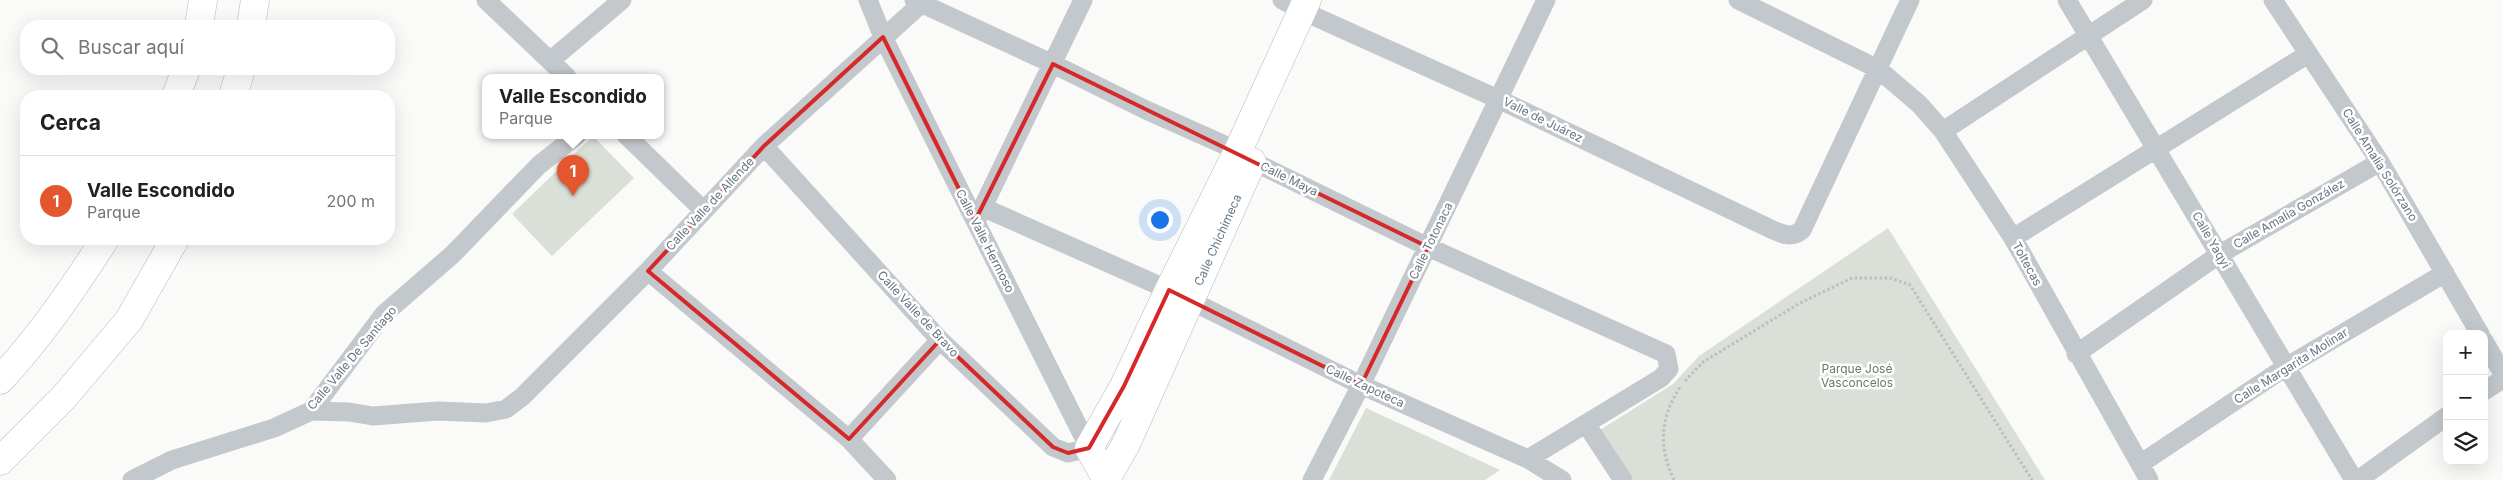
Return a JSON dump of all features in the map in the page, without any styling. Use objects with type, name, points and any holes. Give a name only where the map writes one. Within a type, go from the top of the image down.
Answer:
[{"type":"main road","points":[[200,20],[204,0]]},
{"type":"main road","points":[[251,20],[255,0]]},
{"type":"main road","name":"Calle Chichimeca","points":[[1107,479],[1126,444],[1180,296],[1245,156],[1307,6]]},
{"type":"main road","points":[[178,90],[184,75]]},
{"type":"main road","points":[[235,90],[239,75]]},
{"type":"main road","points":[[0,380],[28,349],[80,279],[101,245]]},
{"type":"main road","points":[[0,461],[65,396],[129,320],[172,245]]},
{"type":"main road","name":"Calle Chichimeca","points":[[1089,448],[1124,386],[1180,296]]},
{"type":"main road","name":"Calle Valle Hermoso","points":[[1089,448],[1107,479]]},
{"type":"street","points":[[486,0],[564,74]]},
{"type":"street","points":[[550,61],[622,0]]},
{"type":"street","name":"Calle Valle Hermoso","points":[[868,0],[883,37],[979,215],[1089,448]]},
{"type":"street","points":[[979,215],[1083,0]]},
{"type":"street","name":"Calle Totonaca","points":[[1312,480],[1361,385],[1546,0]]},
{"type":"street","name":"Toltecas","points":[[1738,0],[1878,69],[1919,104],[1943,131],[2013,238],[2076,354],[2145,472]]},
{"type":"street","points":[[1878,69],[1910,0]]},
{"type":"street","name":"Calle Yaqyi","points":[[2068,0],[2354,480]]},
{"type":"street","points":[[1943,131],[2143,0]]},
{"type":"street","name":"Calle Amalia Solórzano","points":[[2273,0],[2380,162],[2478,330]]},
{"type":"street","name":"Calle Valle de Allende","points":[[311,411],[349,412],[373,416],[438,411],[486,413],[506,409],[522,397],[648,271],[764,146],[883,37],[918,2]]},
{"type":"street","name":"Calle Maya","points":[[918,2],[1245,156],[1428,247],[1666,354],[1669,369],[1661,378],[1586,424]]},
{"type":"street","name":"Valle de Juárez","points":[[1307,6],[1773,230],[1790,236],[1796,235],[1802,230],[1878,69]]},
{"type":"street","points":[[2013,238],[2308,54]]},
{"type":"street","name":"Calle Valle De Santiago","points":[[132,480],[172,460],[274,428],[311,411],[384,314],[452,254],[539,165],[572,139]]},
{"type":"street","points":[[630,139],[703,210]]},
{"type":"street","name":"Calle Valle de Bravo","points":[[764,146],[940,340],[1054,447],[1068,453],[1089,448]]},
{"type":"street","name":"Calle Amalia González","points":[[2076,354],[2220,254],[2380,162]]},
{"type":"street","name":"Calle Zapoteca","points":[[979,215],[1180,296],[1361,385],[1528,459],[1562,480]]},
{"type":"street","points":[[648,271],[849,439],[887,480]]},
{"type":"street","name":"Calle Margarita Molinar","points":[[2145,472],[2286,367],[2445,272]]},
{"type":"street","points":[[849,439],[940,340]]},
{"type":"street","points":[[2488,348],[2503,374]]},
{"type":"street","points":[[2488,388],[2503,379]]},
{"type":"street","points":[[2358,480],[2443,419]]},
{"type":"street","points":[[1528,459],[1586,424],[1623,480]]},
{"type":"path","points":[[1674,480],[1667,464],[1663,433],[1670,404],[1684,383],[1703,362],[1800,303],[1852,278],[1890,278],[1910,285],[2032,480]]},
{"type":"highlighted area","points":[[883,37],[975,221],[1053,64],[1428,247],[1361,385],[1169,290],[1124,386],[1089,448],[1068,453],[1053,447],[940,340],[849,439],[648,271],[764,146]]},
{"type":"green space","points":[[590,139],[596,139],[634,178],[552,256],[512,214]]},
{"type":"green space","name":"Parque José Vasconcelos","points":[[1888,228],[2045,480],[1631,480],[1600,430],[1673,384],[1699,356]]},
{"type":"green space","points":[[1366,408],[1500,470],[1485,480],[1329,480]]},
{"type":"place","name":"Valle Escondido","points":[[573,196]]}]
